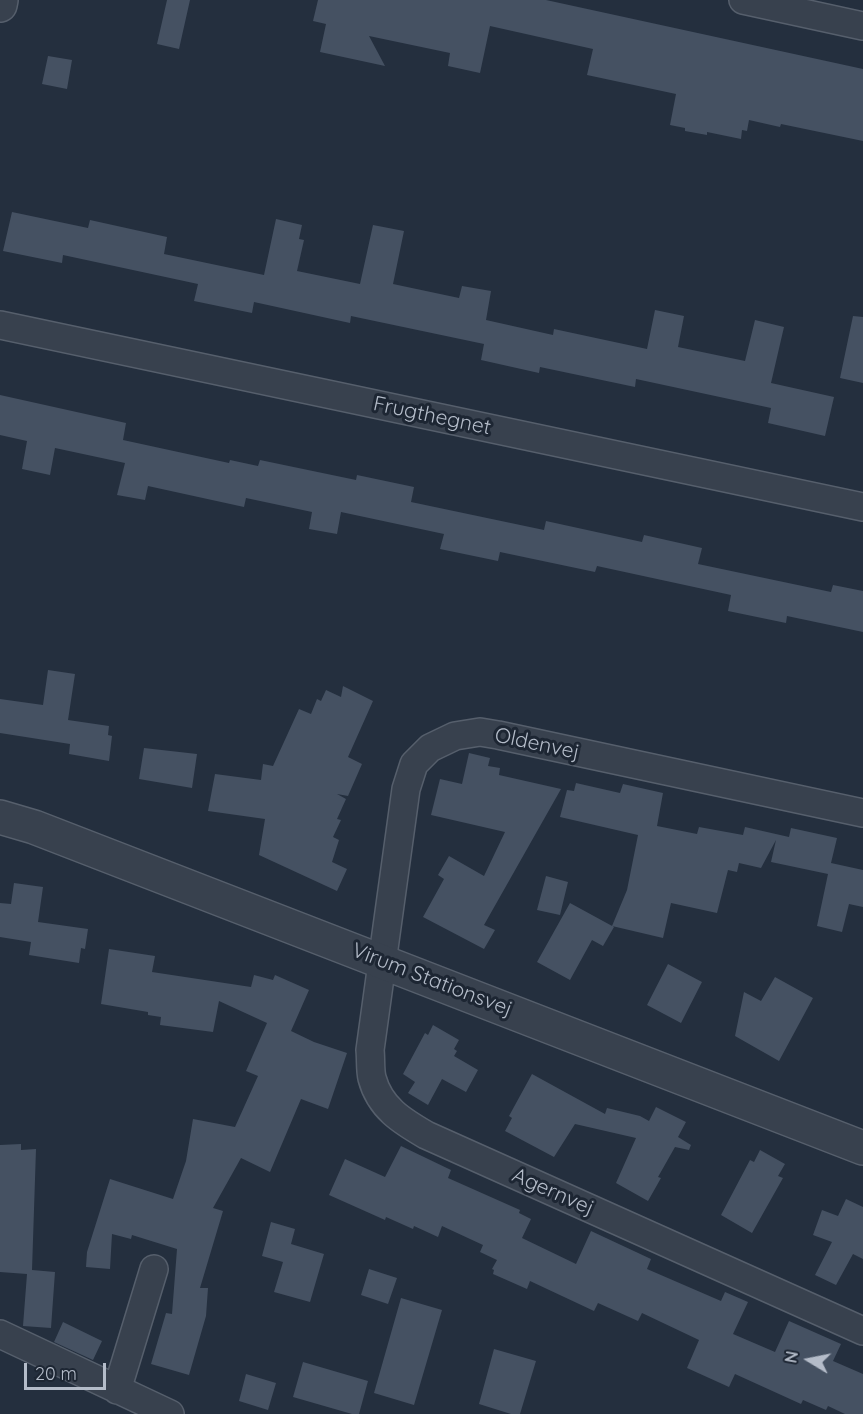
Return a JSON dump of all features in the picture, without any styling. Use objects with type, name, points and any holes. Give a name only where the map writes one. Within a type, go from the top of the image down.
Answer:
[{"type":"street","points":[[0,5],[1,0]]},
{"type":"street","points":[[743,0],[863,26]]},
{"type":"street","name":"Frugthegnet","points":[[0,325],[863,507]]},
{"type":"street","name":"Oldenvej","points":[[382,960],[406,789],[414,764],[430,748],[455,736],[480,732],[498,735],[863,813]]},
{"type":"street","name":"Virum Stationsvej","points":[[0,817],[34,826],[863,1148]]},
{"type":"street","name":"Agernvej","points":[[382,960],[370,1050],[372,1079],[387,1108],[406,1123],[426,1135],[863,1331]]},
{"type":"street","points":[[117,1390],[154,1269]]},
{"type":"street","points":[[0,1334],[170,1414]]},
{"type":"building","points":[[167,0],[190,0],[179,49],[157,44]]},
{"type":"building","points":[[318,0],[546,0],[863,69],[863,141],[781,124],[780,127],[749,120],[747,131],[742,130],[741,139],[707,132],[707,135],[685,131],[685,128],[670,125],[676,94],[587,75],[593,49],[490,26],[480,73],[448,66],[450,53],[369,36],[385,66],[320,52],[326,24],[313,21]]},
{"type":"building","points":[[48,56],[72,60],[67,89],[42,84]]},
{"type":"building","points":[[12,212],[88,228],[90,220],[167,237],[164,254],[264,275],[276,219],[302,225],[299,239],[304,240],[297,271],[360,284],[373,225],[404,231],[393,284],[459,298],[462,286],[491,291],[486,320],[553,335],[554,329],[647,349],[655,310],[684,316],[678,347],[745,361],[755,320],[784,327],[771,383],[834,397],[825,436],[768,423],[771,408],[636,379],[635,387],[540,367],[539,373],[481,360],[484,344],[351,316],[350,323],[254,302],[252,313],[194,301],[198,284],[63,255],[62,263],[3,251]]},
{"type":"building","points":[[853,316],[863,317],[863,383],[840,378]]},
{"type":"building","points":[[0,395],[126,423],[123,440],[229,463],[230,460],[258,466],[260,460],[356,480],[357,475],[414,487],[411,502],[544,530],[546,521],[642,542],[644,535],[702,548],[698,564],[831,592],[833,585],[863,591],[863,632],[787,616],[786,623],[728,611],[731,595],[597,566],[595,572],[500,552],[498,561],[440,549],[444,534],[341,512],[337,534],[309,529],[312,512],[246,498],[244,507],[148,486],[145,500],[117,495],[125,463],[55,448],[50,475],[22,469],[27,441],[0,435]]},
{"type":"building","points":[[48,670],[75,674],[68,720],[109,726],[108,735],[112,736],[109,761],[69,754],[70,744],[0,733],[0,699],[43,705]]},
{"type":"building","points":[[343,686],[373,701],[348,757],[362,764],[348,796],[337,794],[346,799],[337,819],[341,820],[333,837],[339,840],[332,862],[347,869],[337,891],[259,855],[265,819],[208,811],[215,774],[261,780],[263,764],[273,766],[299,709],[311,714],[317,699],[321,701],[326,690],[341,697]]},
{"type":"building","points":[[144,748],[197,754],[192,788],[139,779]]},
{"type":"building","points":[[469,753],[490,758],[488,766],[500,768],[499,775],[561,789],[484,925],[495,930],[484,949],[423,917],[444,879],[438,875],[449,856],[484,876],[505,832],[431,815],[440,779],[462,784]]},
{"type":"building","points":[[576,783],[620,793],[623,784],[663,793],[657,826],[697,834],[699,827],[743,835],[745,827],[789,837],[791,828],[837,838],[831,863],[863,870],[863,907],[849,904],[842,932],[817,926],[828,874],[771,862],[776,840],[761,868],[739,863],[737,872],[728,870],[717,913],[671,903],[663,938],[612,926],[627,890],[638,835],[560,817],[567,790],[574,791]]},
{"type":"building","points":[[546,876],[568,882],[560,915],[537,910]]},
{"type":"building","points":[[14,883],[43,887],[38,922],[88,929],[85,949],[81,948],[79,963],[29,955],[31,942],[0,937],[0,903],[11,904]]},
{"type":"building","points":[[570,903],[614,927],[603,946],[592,940],[570,980],[537,962]]},
{"type":"building","points":[[109,949],[155,956],[152,972],[251,987],[254,975],[273,980],[275,975],[309,990],[291,1031],[314,1042],[347,1053],[328,1109],[301,1099],[270,1172],[241,1158],[213,1208],[223,1211],[200,1288],[208,1288],[206,1316],[189,1375],[151,1364],[166,1313],[172,1314],[177,1249],[132,1235],[131,1239],[112,1234],[110,1269],[86,1267],[87,1252],[110,1179],[173,1199],[186,1161],[193,1119],[235,1127],[258,1076],[246,1071],[267,1023],[219,1001],[213,1032],[160,1025],[161,1017],[148,1015],[148,1012],[101,1004]]},
{"type":"building","points":[[668,964],[702,982],[681,1023],[647,1005]]},
{"type":"building","points":[[775,977],[813,998],[779,1061],[735,1036],[744,992],[761,1001]]},
{"type":"building","points":[[433,1025],[459,1040],[454,1049],[457,1051],[454,1056],[478,1070],[466,1092],[442,1079],[428,1105],[408,1093],[415,1082],[403,1074],[425,1033],[428,1035]]},
{"type":"building","points":[[532,1074],[605,1114],[607,1108],[640,1116],[649,1121],[656,1107],[686,1122],[678,1137],[691,1145],[689,1150],[675,1147],[648,1201],[616,1183],[636,1138],[575,1124],[554,1157],[505,1131],[512,1118],[509,1116]]},
{"type":"building","points":[[21,1144],[21,1150],[36,1149],[32,1270],[55,1272],[51,1328],[23,1326],[27,1274],[0,1272],[0,1145]]},
{"type":"building","points":[[401,1146],[451,1170],[448,1178],[520,1210],[519,1213],[531,1219],[522,1238],[576,1264],[591,1231],[651,1259],[647,1269],[721,1301],[725,1292],[748,1302],[733,1334],[775,1352],[789,1321],[841,1344],[833,1361],[863,1374],[863,1414],[845,1414],[828,1406],[826,1410],[803,1400],[801,1404],[735,1374],[729,1387],[687,1368],[699,1340],[642,1313],[638,1321],[598,1303],[594,1311],[530,1281],[527,1289],[493,1274],[492,1269],[497,1260],[480,1252],[483,1245],[442,1226],[438,1237],[386,1217],[385,1220],[329,1195],[345,1159],[385,1177]]},
{"type":"building","points":[[760,1150],[785,1164],[778,1176],[783,1178],[752,1233],[721,1215],[750,1160],[754,1162]]},
{"type":"building","points":[[846,1199],[863,1207],[863,1259],[853,1254],[836,1285],[815,1275],[832,1242],[813,1235],[822,1210],[838,1216]]},
{"type":"building","points":[[271,1222],[295,1229],[291,1244],[324,1254],[310,1302],[274,1292],[283,1262],[262,1256]]},
{"type":"building","points":[[369,1269],[397,1278],[388,1304],[361,1295]]},
{"type":"building","points":[[401,1298],[442,1310],[414,1405],[374,1393]]},
{"type":"building","points":[[63,1322],[102,1341],[93,1360],[54,1342]]},
{"type":"building","points":[[494,1349],[536,1361],[520,1414],[511,1414],[479,1404]]},
{"type":"building","points":[[303,1362],[368,1381],[359,1414],[293,1397]]},
{"type":"building","points":[[246,1374],[276,1383],[268,1410],[239,1401]]}]
